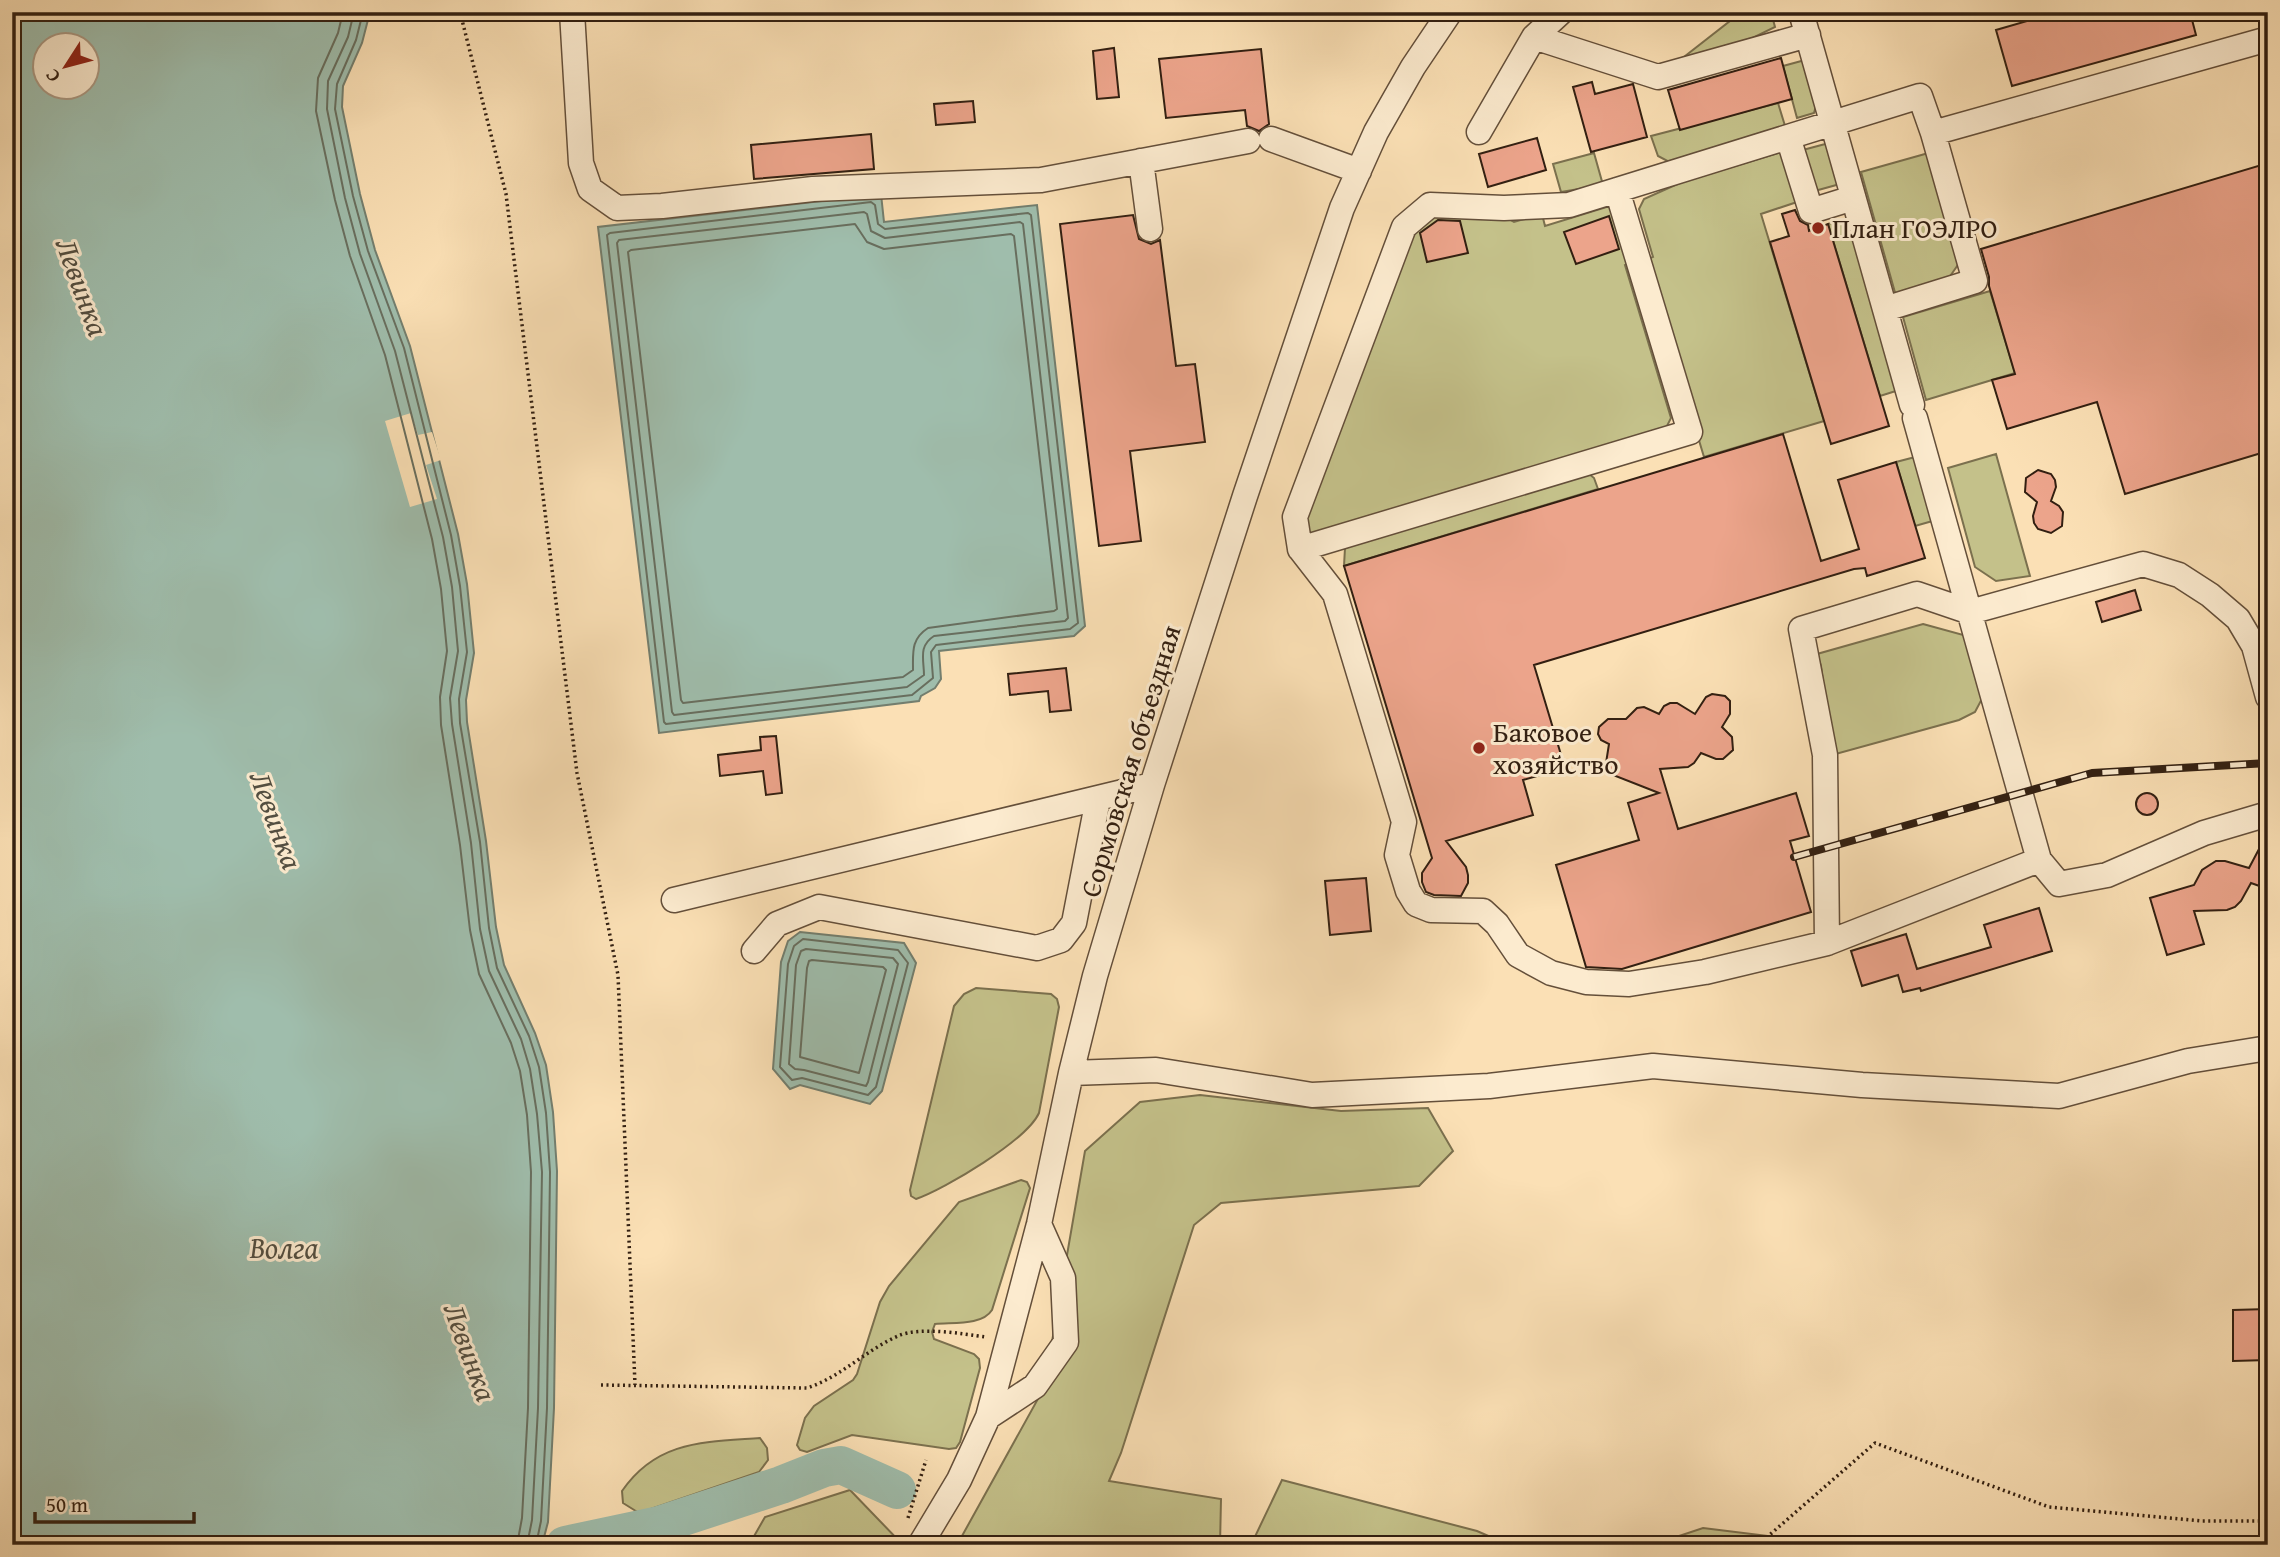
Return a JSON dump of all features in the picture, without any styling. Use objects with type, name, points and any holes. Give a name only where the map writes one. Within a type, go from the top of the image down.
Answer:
[{"type":"street","points":[[572,12],[580,163],[590,189],[617,208],[662,206],[813,189],[1041,180],[1259,140],[1359,171]]},
{"type":"street","name":"Сормовская объездная","points":[[920,1545],[959,1480],[988,1417],[1039,1224],[1095,976],[1152,785],[1324,260],[1342,208],[1376,132],[1450,12]]},
{"type":"street","points":[[1479,132],[1534,37],[1561,12]]},
{"type":"street","points":[[1534,37],[1658,77],[1805,24],[2039,860],[2059,884],[2107,875],[2204,833],[2268,814]]},
{"type":"street","points":[[1933,133],[2268,39]]},
{"type":"street","points":[[1885,309],[1975,281],[1920,96],[1569,205],[1504,208],[1430,205],[1404,227],[1295,517],[1300,549],[1335,594],[1404,822],[1396,855],[1408,891],[1416,904],[1431,910],[1483,911],[1497,925],[1518,955],[1551,973],[1586,982],[1629,984],[1705,972],[1827,943],[2039,860]]},
{"type":"street","points":[[1788,137],[1811,211],[1853,198]]},
{"type":"street","points":[[1141,161],[1150,229]]},
{"type":"street","points":[[1300,549],[1690,432],[1616,190]]},
{"type":"street","points":[[1827,943],[1825,755],[1801,629],[1917,594],[1970,612],[2143,564],[2179,575],[2210,595],[2238,619],[2254,646],[2268,696]]},
{"type":"street","points":[[674,900],[1152,785]]},
{"type":"street","points":[[754,951],[777,924],[818,907],[1037,948],[1061,940],[1074,923],[1098,799]]},
{"type":"street","points":[[1071,1073],[1156,1070],[1312,1095],[1489,1086],[1653,1066],[1862,1085],[2059,1096],[2188,1060],[2268,1048]]},
{"type":"street","points":[[988,1417],[1035,1386],[1066,1342],[1063,1278],[1039,1224]]},
{"type":"path","points":[[460,12],[506,194],[577,773],[618,975],[635,1385]]},
{"type":"path","points":[[601,1385],[807,1388],[824,1382],[900,1334],[951,1333],[1007,1340]]},
{"type":"path","points":[[1758,1545],[1875,1443],[2049,1507],[2202,1521],[2268,1521]]},
{"type":"path","points":[[908,1518],[926,1460]]},
{"type":"shaded area","points":[[1734,12],[1771,12],[1775,27],[1722,53],[1680,60],[1735,17]]},
{"type":"shaded area","points":[[1805,60],[1817,102],[1814,113],[1797,118],[1783,66]]},
{"type":"shaded area","points":[[1778,103],[1786,129],[1673,164],[1658,156],[1651,136]]},
{"type":"shaded area","points":[[1829,143],[1840,184],[1811,192],[1799,151]]},
{"type":"shaded area","points":[[1785,151],[1800,201],[1761,214],[1824,421],[1704,457],[1645,260],[1653,257],[1639,209],[1644,199],[1682,182]]},
{"type":"shaded area","points":[[1932,152],[1962,259],[1946,282],[1896,296],[1861,172]]},
{"type":"shaded area","points":[[1594,153],[1603,185],[1561,192],[1553,164]]},
{"type":"shaded area","points":[[1613,205],[1630,263],[1625,265],[1671,418],[1663,434],[1316,538],[1305,529],[1303,516],[1407,239],[1430,211],[1498,213],[1514,222],[1542,214],[1545,226]]},
{"type":"shaded area","points":[[1851,218],[1899,390],[1880,396],[1828,224]]},
{"type":"shaded area","points":[[1990,291],[2015,373],[1926,400],[1903,317]]},
{"type":"shaded area","points":[[1996,454],[2030,576],[1996,581],[1975,567],[1948,468]]},
{"type":"shaded area","points":[[1919,456],[1936,520],[1915,526],[1896,462]]},
{"type":"shaded area","points":[[1583,469],[1594,478],[1598,489],[1344,566],[1345,548]]},
{"type":"shaded area","points":[[1923,624],[1967,636],[1984,695],[1975,712],[1959,720],[1832,755],[1821,666],[1817,654]]},
{"type":"shaded area","points":[[976,988],[1051,994],[1057,999],[1059,1007],[1039,1113],[1019,1136],[984,1162],[916,1199],[911,1196],[910,1190],[954,1006],[964,994]]},
{"type":"shaded area","points":[[1200,1095],[1341,1111],[1428,1108],[1453,1151],[1419,1186],[1221,1203],[1194,1225],[1121,1453],[1109,1481],[1221,1499],[1220,1545],[957,1545],[1044,1388],[1085,1151],[1140,1102]]},
{"type":"shaded area","points":[[1021,1180],[1027,1182],[1030,1188],[992,1310],[974,1321],[935,1324],[932,1332],[934,1339],[974,1354],[979,1359],[980,1368],[960,1442],[956,1448],[852,1435],[807,1452],[800,1450],[797,1445],[805,1418],[814,1406],[853,1380],[857,1374],[880,1302],[889,1286],[959,1202]]},
{"type":"shaded area","points":[[760,1438],[767,1448],[768,1460],[759,1472],[639,1513],[623,1503],[622,1491],[636,1474],[667,1453],[701,1443]]},
{"type":"shaded area","points":[[1282,1480],[1477,1531],[1509,1545],[1251,1545]]},
{"type":"shaded area","points":[[850,1490],[903,1545],[749,1545],[765,1517]]},
{"type":"shaded area","points":[[1703,1528],[1824,1543],[1926,1537],[1927,1545],[1652,1545]]},
{"type":"water","name":"Волга","points":[[12,12],[370,12],[362,43],[343,86],[342,107],[375,250],[410,346],[458,534],[467,584],[474,653],[466,700],[467,722],[486,841],[496,927],[504,965],[535,1033],[546,1065],[553,1112],[557,1171],[554,1408],[548,1522],[542,1545],[12,1545]]},
{"type":"water","points":[[881,194],[884,222],[1037,205],[1085,626],[1074,636],[939,651],[941,679],[935,688],[921,696],[919,701],[659,733],[598,227]]},
{"type":"water","points":[[800,932],[904,943],[916,963],[882,1091],[870,1104],[800,1085],[790,1089],[773,1069],[781,962],[788,941]]},
{"type":"pier","points":[[411,413],[418,435],[432,432],[441,460],[426,465],[437,499],[410,507],[385,421]]},
{"type":"building","points":[[2058,12],[2190,12],[2196,35],[2012,86],[1996,30]]},
{"type":"building","points":[[1114,48],[1119,97],[1097,99],[1093,51]]},
{"type":"building","points":[[1261,49],[1269,124],[1259,131],[1247,126],[1245,110],[1166,118],[1159,59]]},
{"type":"building","points":[[1781,58],[1792,99],[1680,130],[1668,90]]},
{"type":"building","points":[[1592,82],[1595,94],[1633,84],[1647,137],[1591,152],[1573,87]]},
{"type":"building","points":[[973,101],[975,122],[936,125],[934,104]]},
{"type":"building","points":[[871,134],[874,169],[754,179],[751,145]]},
{"type":"building","points":[[1537,138],[1546,170],[1488,187],[1479,154]]},
{"type":"building","points":[[2268,163],[2268,451],[2125,494],[2097,402],[2007,429],[1992,380],[2015,374],[1981,249]]},
{"type":"building","points":[[1795,210],[1800,221],[1808,225],[1809,231],[1828,224],[1889,426],[1831,444],[1770,242],[1789,236],[1782,214]]},
{"type":"building","points":[[1133,215],[1139,239],[1151,244],[1160,240],[1176,366],[1195,364],[1205,442],[1130,451],[1141,541],[1099,546],[1060,224]]},
{"type":"building","points":[[1609,216],[1619,249],[1576,264],[1564,232]]},
{"type":"building","points":[[1438,220],[1460,221],[1468,253],[1427,262],[1420,233]]},
{"type":"building","points":[[1783,434],[1821,561],[1859,549],[1838,480],[1896,462],[1925,558],[1867,576],[1865,568],[1854,569],[1534,665],[1565,768],[1523,780],[1533,815],[1446,841],[1466,867],[1468,883],[1461,896],[1426,892],[1422,873],[1432,858],[1344,566]]},
{"type":"building","points":[[2038,470],[2051,474],[2055,480],[2056,487],[2051,501],[2063,512],[2062,526],[2051,533],[2038,529],[2034,523],[2037,502],[2025,492],[2026,478]]},
{"type":"building","points":[[2135,590],[2141,610],[2102,622],[2096,602]]},
{"type":"building","points":[[1066,668],[1071,710],[1050,712],[1048,691],[1010,695],[1008,674]]},
{"type":"building","points":[[1712,694],[1725,696],[1730,701],[1730,714],[1722,727],[1732,737],[1733,750],[1723,759],[1701,753],[1688,767],[1660,769],[1678,829],[1796,793],[1809,836],[1790,841],[1811,912],[1622,969],[1586,967],[1556,865],[1639,840],[1628,803],[1659,793],[1613,775],[1606,763],[1609,744],[1601,740],[1599,727],[1608,719],[1626,719],[1637,708],[1644,707],[1659,714],[1664,706],[1670,703],[1677,703],[1695,714],[1706,697]]},
{"type":"building","points":[[776,736],[782,793],[766,795],[763,771],[720,776],[718,755],[761,750],[760,737]]},
{"type":"building","points":[[2147,793],[2155,796],[2158,804],[2155,812],[2147,815],[2139,812],[2136,804],[2139,796]]},
{"type":"building","points":[[2268,832],[2268,889],[2251,883],[2235,907],[2227,910],[2194,911],[2204,944],[2167,955],[2150,898],[2194,885],[2202,870],[2216,861],[2249,868]]},
{"type":"building","points":[[1366,878],[1371,931],[1330,935],[1325,881]]},
{"type":"building","points":[[2039,908],[2052,951],[1921,991],[1920,988],[1903,992],[1898,975],[1862,986],[1851,951],[1906,934],[1917,969],[1991,947],[1984,925]]},
{"type":"building","points":[[2268,1309],[2268,1360],[2233,1361],[2233,1310]]},
{"type":"waterway","name":"Левинка","points":[[565,1545],[659,1525],[824,1468],[841,1465],[897,1490]]},
{"type":"railway","points":[[1794,857],[2092,773],[2268,763]]},
{"type":"place","name":"План ГОЭЛРО","points":[[1818,228]]},
{"type":"place","name":"Баковое хозяйство","points":[[1479,748]]}]
